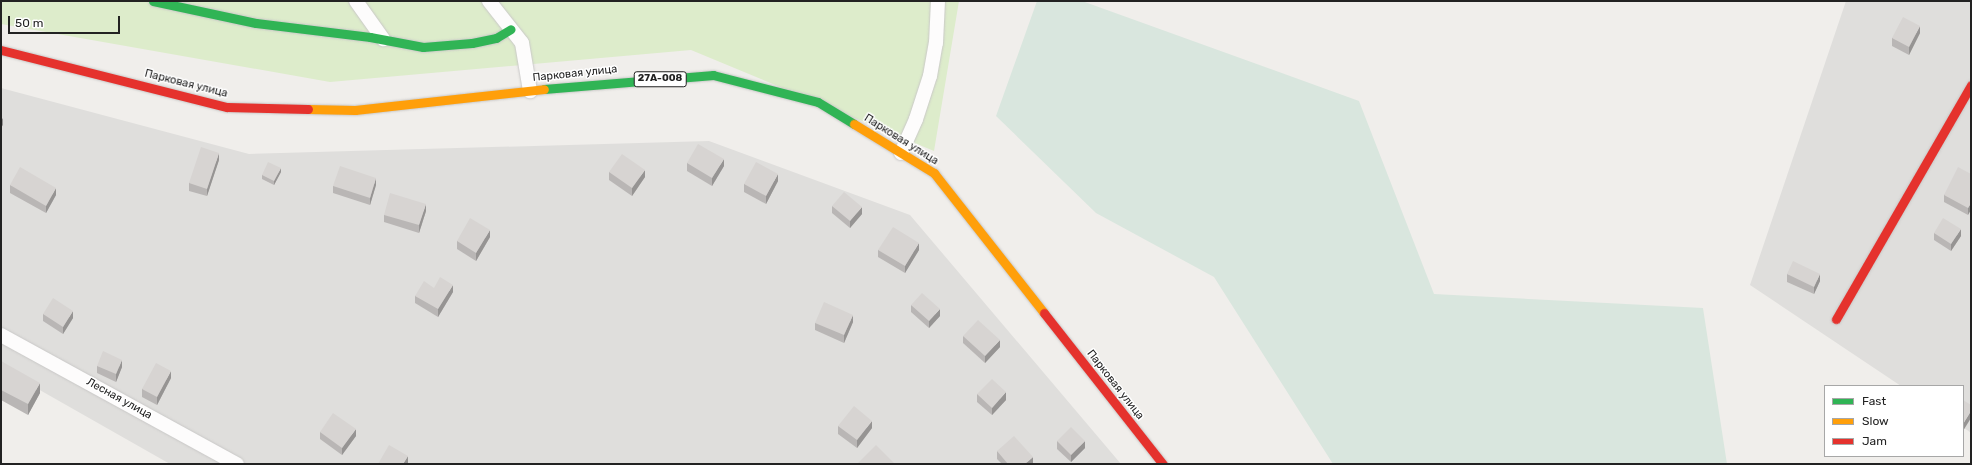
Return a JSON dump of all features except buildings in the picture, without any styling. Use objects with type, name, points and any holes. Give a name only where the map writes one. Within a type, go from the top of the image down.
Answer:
[{"type":"main road","points":[[153,1],[256,24],[383,39],[423,47],[451,45],[496,38],[511,29]]},
{"type":"main road","name":"Парковая улица","points":[[1,50],[227,107],[356,110],[590,84],[713,75],[818,102],[934,173],[1163,464]]},
{"type":"main road","points":[[1836,319],[1971,85]]},
{"type":"street","points":[[356,1],[383,39]]},
{"type":"street","points":[[489,1],[522,42],[530,91]]},
{"type":"street","points":[[901,153],[916,119],[930,76],[936,43],[938,1]]},
{"type":"street","name":"Лесная улица","points":[[1,335],[237,464]]},
{"type":"shaded area","points":[[1037,1],[1082,1],[1359,101],[1434,294],[1703,308],[1727,464],[1333,464],[1214,277],[1096,213],[996,116]]},
{"type":"shaded area","points":[[1846,1],[1971,1],[1971,433],[1964,428],[1964,385],[1900,385],[1750,285]]},
{"type":"shaded area","points":[[1,88],[249,154],[709,141],[910,215],[1121,464],[170,464],[1,368]]},
{"type":"green space","points":[[1,1],[959,1],[934,151],[691,50],[330,82],[1,24]]},
{"type":"traffic: fast","points":[[153,1],[256,23],[370,37],[423,47],[472,43],[496,38],[511,29]]},
{"type":"traffic: fast","points":[[544,89],[713,75],[818,102],[854,124]]},
{"type":"traffic: slow","points":[[308,109],[355,110],[544,89]]},
{"type":"traffic: slow","points":[[854,124],[934,173],[1044,313]]},
{"type":"traffic: jam","points":[[1,50],[227,107],[308,109]]},
{"type":"traffic: jam","points":[[1836,319],[1971,85]]},
{"type":"traffic: jam","points":[[1044,313],[1163,464]]}]
